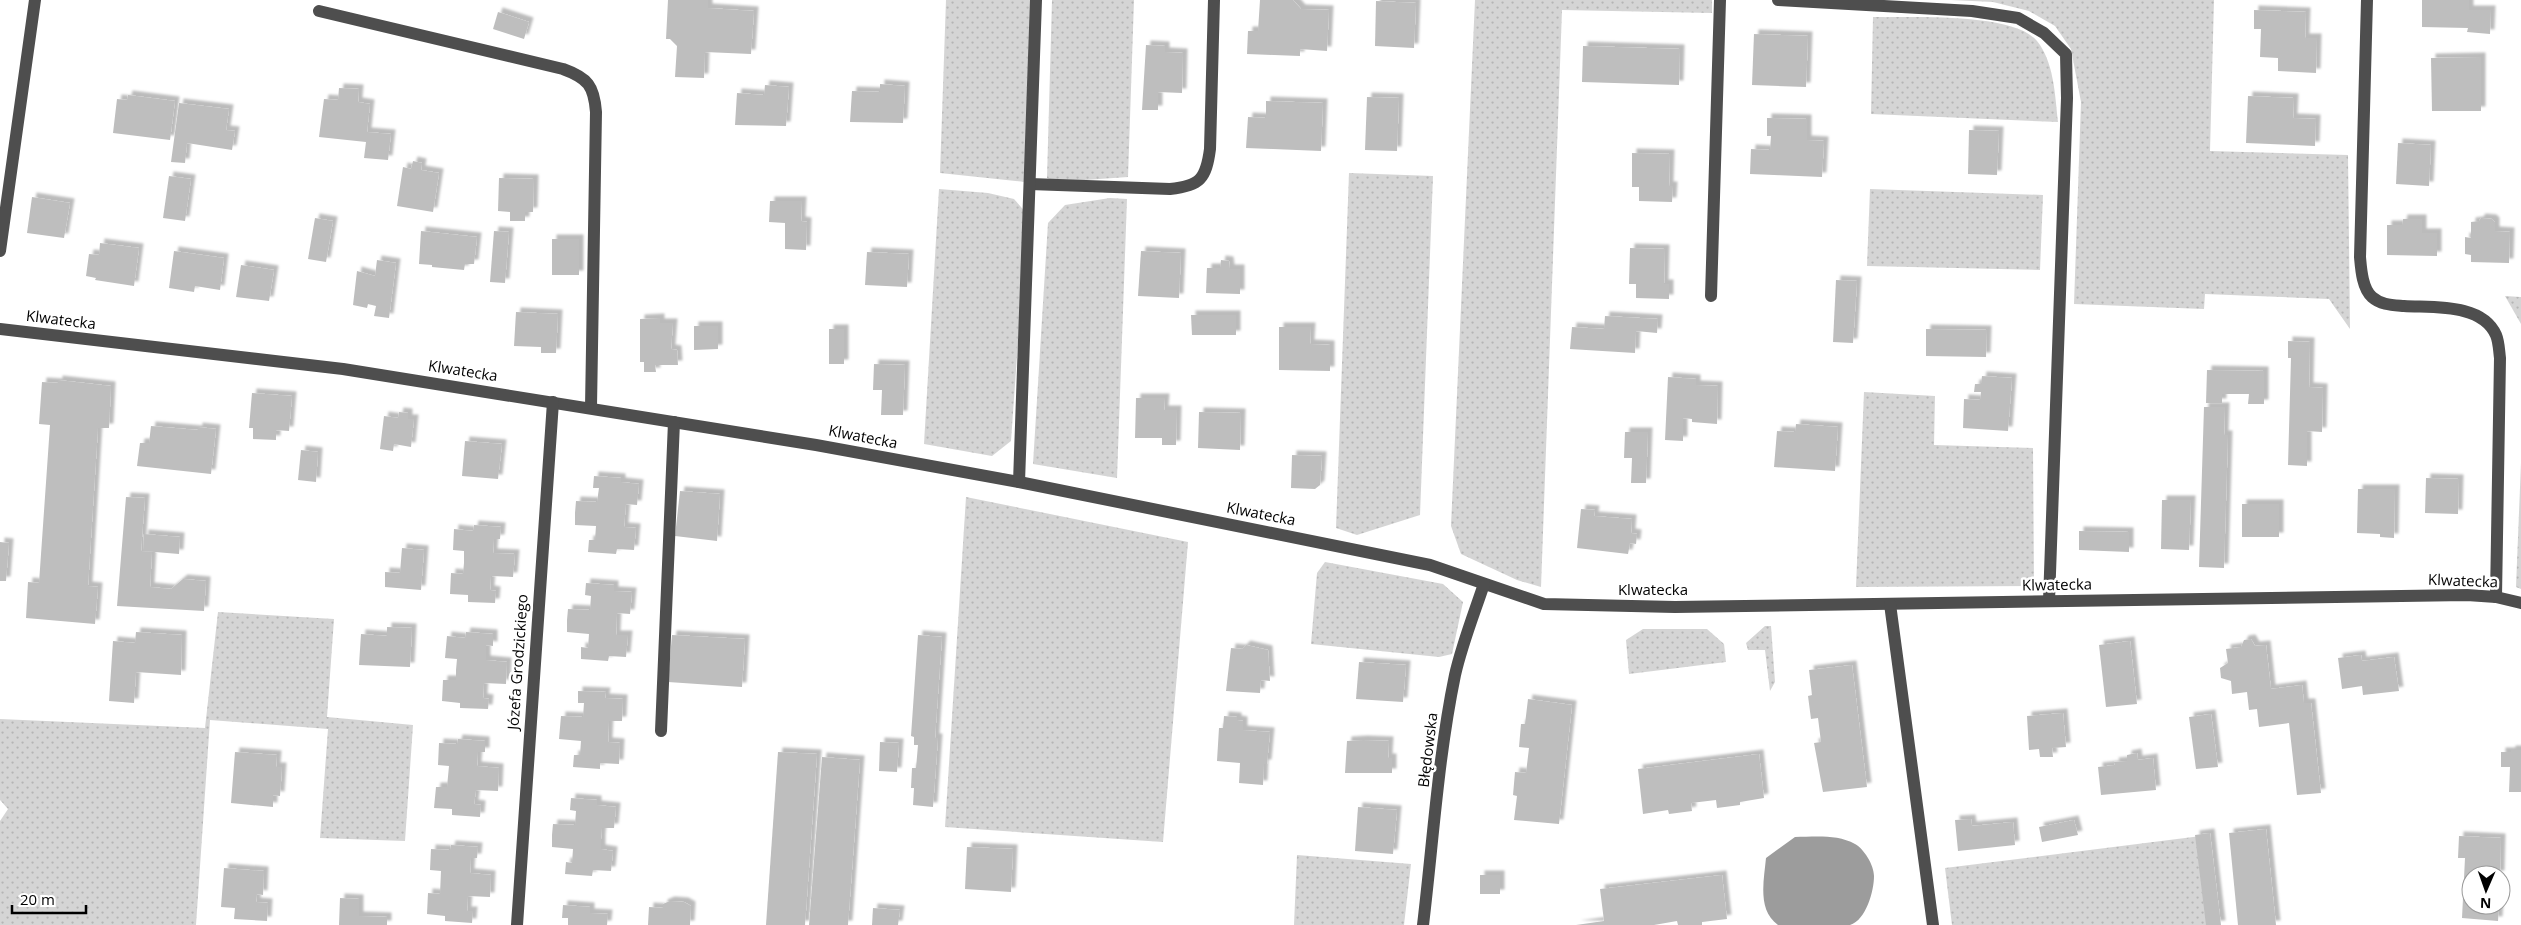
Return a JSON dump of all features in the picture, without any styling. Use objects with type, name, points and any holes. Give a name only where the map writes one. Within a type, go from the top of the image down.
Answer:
[{"type":"street","points":[[0,251],[34,0]]},
{"type":"street","points":[[1019,482],[1036,0]]},
{"type":"street","points":[[1030,184],[1170,189],[1188,187],[1201,179],[1207,166],[1210,149],[1214,0]]},
{"type":"street","points":[[1711,296],[1720,0]]},
{"type":"street","points":[[1778,0],[1972,11],[2018,18],[2044,33],[2066,54],[2067,98],[2049,601]]},
{"type":"street","points":[[2367,0],[2360,257],[2362,277],[2370,296],[2384,305],[2461,310],[2478,316],[2491,327],[2497,337],[2500,358],[2496,597]]},
{"type":"street","points":[[319,11],[563,68],[578,74],[587,82],[595,95],[596,112],[591,407]]},
{"type":"street","name":"Klwatecka","points":[[0,329],[343,369],[591,407],[816,445],[1019,482],[1430,565],[1523,599],[1563,606],[1674,607],[2467,595],[2496,597],[2521,603]]},
{"type":"street","name":"Józefa Grodzickiego","points":[[517,925],[553,402]]},
{"type":"street","points":[[661,731],[674,422]]},
{"type":"street","name":"Błędowska","points":[[1422,925],[1447,723],[1456,674],[1468,629],[1484,584]]},
{"type":"street","points":[[1890,604],[1933,925]]},
{"type":"shaded area","points":[[946,0],[1033,0],[1026,182],[940,173]]},
{"type":"shaded area","points":[[1052,0],[1134,0],[1128,177],[1056,182],[1047,178]]},
{"type":"shaded area","points":[[1475,0],[1712,0],[1712,13],[1562,10],[1541,587],[1517,580],[1461,554],[1451,526]]},
{"type":"shaded area","points":[[1951,0],[2214,0],[2210,151],[2348,155],[2350,329],[2329,299],[2205,294],[2204,309],[2074,304],[2081,102],[2071,49],[2055,26],[2029,11],[1993,2]]},
{"type":"shaded area","points":[[1873,17],[1960,18],[2007,25],[2025,32],[2037,41],[2047,59],[2055,90],[2058,122],[1871,114]]},
{"type":"shaded area","points":[[1349,173],[1433,176],[1420,515],[1357,535],[1336,528]]},
{"type":"shaded area","points":[[939,189],[988,193],[1014,199],[1027,214],[1011,441],[992,456],[924,444]]},
{"type":"shaded area","points":[[1870,189],[2043,195],[2040,270],[1867,266]]},
{"type":"shaded area","points":[[1110,198],[1127,199],[1117,478],[1033,464],[1048,223],[1065,205]]},
{"type":"shaded area","points":[[2505,296],[2521,297],[2521,324]]},
{"type":"shaded area","points":[[1864,392],[1935,396],[1934,445],[2033,448],[2034,586],[1856,587]]},
{"type":"shaded area","points":[[2521,463],[2521,589],[2516,587]]},
{"type":"shaded area","points":[[966,497],[1188,542],[1163,842],[945,827]]},
{"type":"shaded area","points":[[1325,562],[1443,584],[1463,602],[1452,654],[1439,657],[1311,644],[1317,573]]},
{"type":"shaded area","points":[[218,612],[334,619],[327,717],[413,725],[405,841],[320,838],[328,729],[210,720],[196,925],[0,925],[0,821],[8,809],[0,800],[0,719],[205,728]]},
{"type":"shaded area","points":[[1765,626],[1771,626],[1775,682],[1770,691],[1765,650],[1748,650],[1746,643]]},
{"type":"shaded area","points":[[1643,629],[1707,629],[1724,644],[1726,662],[1629,674],[1626,640]]},
{"type":"shaded area","points":[[2201,836],[2210,925],[1952,925],[1945,868]]},
{"type":"shaded area","points":[[1795,837],[1841,839],[1855,844],[1865,853],[1872,867],[1874,882],[1871,897],[1865,911],[1856,922],[1850,925],[1778,925],[1771,919],[1764,903],[1763,894],[1766,858]]},
{"type":"shaded area","points":[[1297,855],[1411,864],[1404,925],[1294,925]]},
{"type":"building","points":[[668,0],[708,0],[708,8],[754,11],[751,54],[705,52],[704,78],[675,77],[677,46],[670,39],[666,39]]},
{"type":"building","points":[[1260,0],[1293,0],[1301,9],[1329,10],[1327,51],[1300,49],[1300,56],[1247,54],[1248,31],[1258,31]]},
{"type":"building","points":[[2422,0],[2469,0],[2469,10],[2491,10],[2490,34],[2467,32],[2468,28],[2422,27]]},
{"type":"building","points":[[1376,1],[1416,3],[1414,48],[1375,46]]},
{"type":"building","points":[[2254,10],[2306,12],[2305,38],[2317,38],[2316,73],[2278,71],[2278,58],[2260,57],[2261,29],[2254,29]]},
{"type":"building","points":[[498,12],[529,22],[524,39],[493,29]]},
{"type":"building","points":[[1754,34],[1808,36],[1806,87],[1752,85]]},
{"type":"building","points":[[1146,45],[1165,46],[1165,52],[1183,53],[1182,93],[1158,92],[1158,110],[1142,110]]},
{"type":"building","points":[[1583,46],[1680,49],[1679,85],[1582,82]]},
{"type":"building","points":[[2481,57],[2481,111],[2432,111],[2431,58]]},
{"type":"building","points":[[880,84],[905,86],[903,123],[850,122],[852,91],[880,92]]},
{"type":"building","points":[[765,85],[789,87],[786,126],[735,125],[737,93],[764,95]]},
{"type":"building","points":[[339,88],[359,89],[358,102],[370,104],[367,132],[391,134],[388,160],[364,158],[366,142],[319,137],[324,99],[338,100]]},
{"type":"building","points":[[128,95],[175,101],[170,140],[113,133],[117,99],[127,100]]},
{"type":"building","points":[[2248,96],[2294,98],[2293,118],[2316,119],[2315,146],[2246,143]]},
{"type":"building","points":[[1367,97],[1399,98],[1397,151],[1365,150]]},
{"type":"building","points":[[1266,101],[1323,103],[1321,151],[1246,148],[1248,117],[1266,118]]},
{"type":"building","points":[[179,103],[229,109],[226,130],[235,131],[232,150],[187,143],[185,163],[171,162]]},
{"type":"building","points":[[1767,118],[1807,119],[1807,140],[1824,141],[1822,177],[1750,174],[1751,149],[1770,150],[1771,136],[1767,136]]},
{"type":"building","points":[[1969,130],[1999,131],[1997,175],[1968,174]]},
{"type":"building","points":[[2398,143],[2431,145],[2429,186],[2396,184]]},
{"type":"building","points":[[1632,153],[1670,154],[1669,186],[1673,186],[1672,202],[1639,201],[1639,187],[1632,187]]},
{"type":"building","points":[[413,161],[422,163],[421,170],[439,173],[433,212],[397,206],[403,167],[411,169]]},
{"type":"building","points":[[169,176],[191,179],[185,221],[163,218]]},
{"type":"building","points":[[499,178],[534,179],[533,212],[525,212],[525,221],[510,221],[510,212],[498,211]]},
{"type":"building","points":[[32,197],[70,203],[64,238],[27,233]]},
{"type":"building","points":[[770,201],[802,201],[801,221],[807,222],[806,250],[785,249],[785,223],[769,222]]},
{"type":"building","points":[[315,218],[333,221],[326,262],[308,259]]},
{"type":"building","points":[[2481,218],[2492,219],[2495,222],[2495,231],[2510,232],[2509,263],[2471,262],[2471,255],[2465,254],[2465,237],[2471,238],[2471,222],[2479,221]]},
{"type":"building","points":[[2403,219],[2422,219],[2422,233],[2437,233],[2437,256],[2387,255],[2387,225],[2402,225]]},
{"type":"building","points":[[421,231],[477,237],[474,264],[465,264],[464,270],[419,264]]},
{"type":"building","points":[[494,231],[509,232],[505,283],[490,282]]},
{"type":"building","points":[[552,239],[579,239],[579,275],[552,275]]},
{"type":"building","points":[[100,243],[139,248],[134,286],[95,280],[96,278],[86,276],[89,254],[99,255]]},
{"type":"building","points":[[1630,248],[1665,249],[1664,284],[1669,284],[1669,299],[1636,298],[1636,284],[1629,284]]},
{"type":"building","points":[[174,251],[224,258],[220,290],[195,286],[194,292],[169,288]]},
{"type":"building","points":[[1141,251],[1181,253],[1179,298],[1138,296]]},
{"type":"building","points":[[867,252],[909,254],[907,287],[865,285]]},
{"type":"building","points":[[377,260],[396,263],[389,318],[374,316],[376,306],[368,304],[367,308],[353,305],[357,271],[375,276]]},
{"type":"building","points":[[1221,260],[1229,261],[1230,269],[1240,269],[1240,294],[1206,293],[1207,268],[1220,268]]},
{"type":"building","points":[[241,265],[274,270],[269,301],[236,297]]},
{"type":"building","points":[[1836,280],[1857,281],[1853,343],[1833,342]]},
{"type":"building","points":[[516,312],[558,314],[556,353],[541,353],[541,347],[514,346]]},
{"type":"building","points":[[1191,315],[1236,315],[1236,335],[1192,335]]},
{"type":"building","points":[[1605,316],[1658,319],[1657,333],[1636,331],[1635,353],[1570,349],[1572,327],[1604,329]]},
{"type":"building","points":[[660,318],[660,323],[673,323],[671,349],[677,350],[678,365],[655,365],[656,372],[644,372],[644,362],[640,362],[640,319]]},
{"type":"building","points":[[694,326],[718,326],[718,349],[694,350]]},
{"type":"building","points":[[1279,327],[1311,327],[1310,344],[1330,345],[1330,371],[1279,370]]},
{"type":"building","points":[[829,329],[844,329],[844,364],[829,364]]},
{"type":"building","points":[[1926,329],[1987,330],[1986,357],[1926,356]]},
{"type":"building","points":[[2288,341],[2310,342],[2309,387],[2323,388],[2322,432],[2307,431],[2307,466],[2288,465],[2291,358],[2288,358]]},
{"type":"building","points":[[874,364],[905,365],[903,415],[881,415],[882,390],[873,390]]},
{"type":"building","points":[[2207,370],[2264,371],[2264,404],[2248,404],[2249,394],[2222,394],[2222,403],[2206,403]]},
{"type":"building","points":[[1982,376],[2012,378],[2008,431],[1963,428],[1964,399],[1980,400],[1981,392],[1974,392],[1975,384],[1981,384]]},
{"type":"building","points":[[1668,377],[1696,379],[1696,385],[1718,386],[1717,424],[1692,422],[1692,419],[1683,418],[1683,441],[1665,440]]},
{"type":"building","points":[[58,380],[111,386],[109,428],[98,428],[88,586],[98,587],[95,624],[26,618],[28,582],[39,583],[50,425],[39,424],[42,382],[58,383]]},
{"type":"building","points":[[252,393],[292,396],[289,431],[276,430],[276,440],[253,439],[253,428],[249,428]]},
{"type":"building","points":[[1136,398],[1165,398],[1164,410],[1177,410],[1176,445],[1162,445],[1162,438],[1135,438]]},
{"type":"building","points":[[2204,407],[2225,407],[2224,435],[2228,435],[2224,568],[2199,567]]},
{"type":"building","points":[[399,412],[408,413],[408,419],[414,419],[411,447],[394,444],[393,451],[380,449],[384,416],[398,418]]},
{"type":"building","points":[[1199,412],[1241,413],[1240,450],[1198,448]]},
{"type":"building","points":[[1796,424],[1838,427],[1835,471],[1774,467],[1777,431],[1795,432]]},
{"type":"building","points":[[151,426],[198,430],[198,427],[216,429],[211,474],[137,466],[140,443],[149,443]]},
{"type":"building","points":[[1625,432],[1648,432],[1646,483],[1631,483],[1632,458],[1624,458]]},
{"type":"building","points":[[465,441],[502,444],[498,479],[462,476]]},
{"type":"building","points":[[301,450],[318,452],[316,482],[298,480]]},
{"type":"building","points":[[1292,455],[1322,456],[1320,485],[1315,489],[1291,488]]},
{"type":"building","points":[[594,476],[621,478],[621,482],[639,484],[637,505],[626,504],[624,527],[636,528],[634,550],[617,549],[616,554],[588,552],[589,540],[595,540],[596,526],[575,525],[575,513],[576,501],[597,502],[599,488],[593,488]]},
{"type":"building","points":[[2426,478],[2459,479],[2458,514],[2425,513]]},
{"type":"building","points":[[2358,489],[2395,489],[2394,538],[2380,537],[2380,534],[2357,533]]},
{"type":"building","points":[[680,491],[720,494],[717,541],[675,536]]},
{"type":"building","points":[[126,497],[145,498],[141,551],[152,552],[150,587],[171,589],[183,579],[206,581],[204,611],[117,606]]},
{"type":"building","points":[[2162,500],[2191,500],[2189,550],[2161,549]]},
{"type":"building","points":[[2242,504],[2279,504],[2279,537],[2242,537]]},
{"type":"building","points":[[1581,509],[1595,510],[1594,516],[1632,519],[1631,533],[1637,534],[1636,544],[1630,543],[1628,554],[1577,548]]},
{"type":"building","points":[[474,525],[501,527],[500,539],[494,539],[493,553],[515,554],[513,577],[491,576],[490,590],[496,591],[495,603],[468,602],[468,595],[450,594],[451,573],[463,574],[464,563],[464,551],[453,550],[454,529],[473,531]]},
{"type":"building","points":[[2079,531],[2129,532],[2129,552],[2079,550]]},
{"type":"building","points":[[144,534],[180,537],[179,554],[143,551]]},
{"type":"building","points":[[0,542],[9,543],[6,581],[0,581]]},
{"type":"building","points":[[402,548],[424,550],[421,590],[385,587],[385,572],[400,573]]},
{"type":"building","points":[[586,583],[614,585],[614,591],[632,592],[630,614],[617,613],[616,635],[628,635],[626,657],[609,656],[608,661],[581,659],[581,647],[588,648],[589,634],[567,632],[567,620],[568,609],[590,610],[591,596],[585,595]]},
{"type":"building","points":[[387,627],[412,628],[410,667],[359,665],[361,634],[387,636]]},
{"type":"building","points":[[136,632],[182,635],[181,675],[136,672],[134,703],[109,701],[113,641],[135,643]]},
{"type":"building","points":[[466,632],[493,634],[493,646],[486,645],[486,660],[507,662],[506,684],[484,683],[483,698],[489,699],[488,709],[460,708],[460,703],[442,701],[443,680],[456,680],[457,659],[445,658],[447,636],[465,638]]},
{"type":"building","points":[[672,635],[745,639],[742,687],[668,682]]},
{"type":"building","points":[[918,635],[942,637],[935,738],[938,738],[933,807],[913,805],[914,788],[911,788],[912,768],[916,768],[918,745],[914,745],[914,737],[911,736]]},
{"type":"building","points":[[2251,639],[2255,646],[2266,645],[2271,689],[2302,685],[2304,703],[2311,703],[2321,793],[2297,795],[2289,723],[2259,727],[2257,709],[2249,710],[2247,692],[2232,694],[2231,681],[2221,678],[2220,668],[2228,663],[2226,649],[2241,647],[2244,640]]},
{"type":"building","points":[[2130,641],[2137,704],[2106,707],[2099,645]]},
{"type":"building","points":[[1246,645],[1268,650],[1270,681],[1261,680],[1260,693],[1226,691],[1231,648],[1242,649]]},
{"type":"building","points":[[2361,655],[2362,661],[2394,657],[2399,691],[2363,695],[2362,686],[2342,689],[2338,658]]},
{"type":"building","points":[[1359,662],[1406,665],[1403,702],[1356,699]]},
{"type":"building","points":[[1852,665],[1867,787],[1823,792],[1814,743],[1821,742],[1818,718],[1811,719],[1808,696],[1812,695],[1809,670]]},
{"type":"building","points":[[578,691],[606,692],[605,698],[623,699],[622,721],[609,721],[608,742],[620,743],[619,764],[600,763],[600,769],[573,767],[574,755],[580,755],[581,741],[559,739],[561,716],[583,717],[584,703],[578,703]]},
{"type":"building","points":[[1528,699],[1572,705],[1559,824],[1514,820],[1517,796],[1513,795],[1515,772],[1526,773],[1529,748],[1519,747],[1521,724],[1525,724]]},
{"type":"building","points":[[2063,713],[2066,747],[2052,748],[2053,757],[2040,757],[2039,749],[2029,750],[2027,716]]},
{"type":"building","points":[[2211,714],[2218,767],[2196,769],[2189,717]]},
{"type":"building","points":[[1224,716],[1237,717],[1237,720],[1243,721],[1243,730],[1270,732],[1267,764],[1264,764],[1263,785],[1239,783],[1240,763],[1217,761],[1219,728],[1223,728]]},
{"type":"building","points":[[458,739],[485,741],[485,752],[478,752],[477,766],[499,768],[498,791],[476,790],[474,804],[481,805],[480,817],[452,815],[452,809],[434,808],[436,787],[447,787],[449,766],[438,765],[439,743],[457,744]]},
{"type":"building","points":[[1347,741],[1389,741],[1388,758],[1392,758],[1392,773],[1345,773]]},
{"type":"building","points":[[880,742],[899,743],[897,772],[879,771]]},
{"type":"building","points":[[2511,750],[2521,750],[2521,792],[2509,792],[2510,767],[2501,767],[2501,752],[2511,752]]},
{"type":"building","points":[[235,752],[277,755],[276,767],[282,767],[280,796],[273,795],[273,807],[231,803]]},
{"type":"building","points":[[778,752],[817,754],[805,925],[766,925]]},
{"type":"building","points":[[2137,753],[2138,760],[2153,758],[2156,790],[2101,795],[2098,767],[2115,765],[2114,762],[2127,761],[2127,755]]},
{"type":"building","points":[[1759,754],[1764,798],[1740,802],[1740,805],[1717,808],[1716,800],[1691,803],[1692,811],[1669,814],[1668,810],[1643,814],[1638,769]]},
{"type":"building","points":[[822,757],[860,760],[848,925],[809,925]]},
{"type":"building","points":[[571,798],[597,800],[597,805],[616,807],[614,828],[602,828],[601,839],[601,849],[613,851],[611,871],[593,870],[592,876],[565,874],[566,862],[572,863],[573,849],[552,847],[552,835],[553,824],[575,825],[576,811],[570,810]]},
{"type":"building","points":[[1358,807],[1397,810],[1393,854],[1355,851]]},
{"type":"building","points":[[1971,819],[1972,826],[2013,822],[2015,845],[1958,851],[1955,820]]},
{"type":"building","points":[[2074,820],[2078,835],[2042,842],[2039,827]]},
{"type":"building","points":[[2266,829],[2276,925],[2238,925],[2229,833]]},
{"type":"building","points":[[2210,833],[2221,925],[2206,925],[2195,835]]},
{"type":"building","points":[[2459,836],[2501,838],[2500,865],[2465,865],[2465,858],[2458,858]]},
{"type":"building","points":[[451,845],[478,847],[477,858],[471,858],[470,873],[491,875],[490,897],[468,896],[467,911],[473,911],[472,923],[445,921],[445,916],[427,914],[428,893],[440,894],[441,871],[430,870],[431,849],[450,850]]},
{"type":"building","points":[[967,847],[1013,849],[1011,892],[965,889]]},
{"type":"building","points":[[224,868],[264,871],[263,895],[257,894],[256,902],[268,903],[267,921],[234,919],[235,908],[221,907]]},
{"type":"building","points":[[1480,875],[1500,875],[1500,894],[1480,894]]},
{"type":"building","points":[[1722,875],[1727,919],[1702,922],[1702,925],[1678,925],[1677,921],[1654,925],[1576,925],[1604,921],[1600,889]]},
{"type":"building","points":[[340,898],[359,899],[359,916],[387,917],[387,925],[339,925]]},
{"type":"building","points":[[670,901],[684,902],[691,906],[690,925],[648,925],[649,907],[663,908],[663,904]]},
{"type":"building","points":[[563,905],[590,907],[590,913],[608,914],[607,925],[568,925],[568,918],[562,918]]},
{"type":"building","points":[[873,908],[900,910],[898,925],[872,925]]},
{"type":"building","points":[[2462,915],[2498,915],[2498,921],[2462,918]]}]
